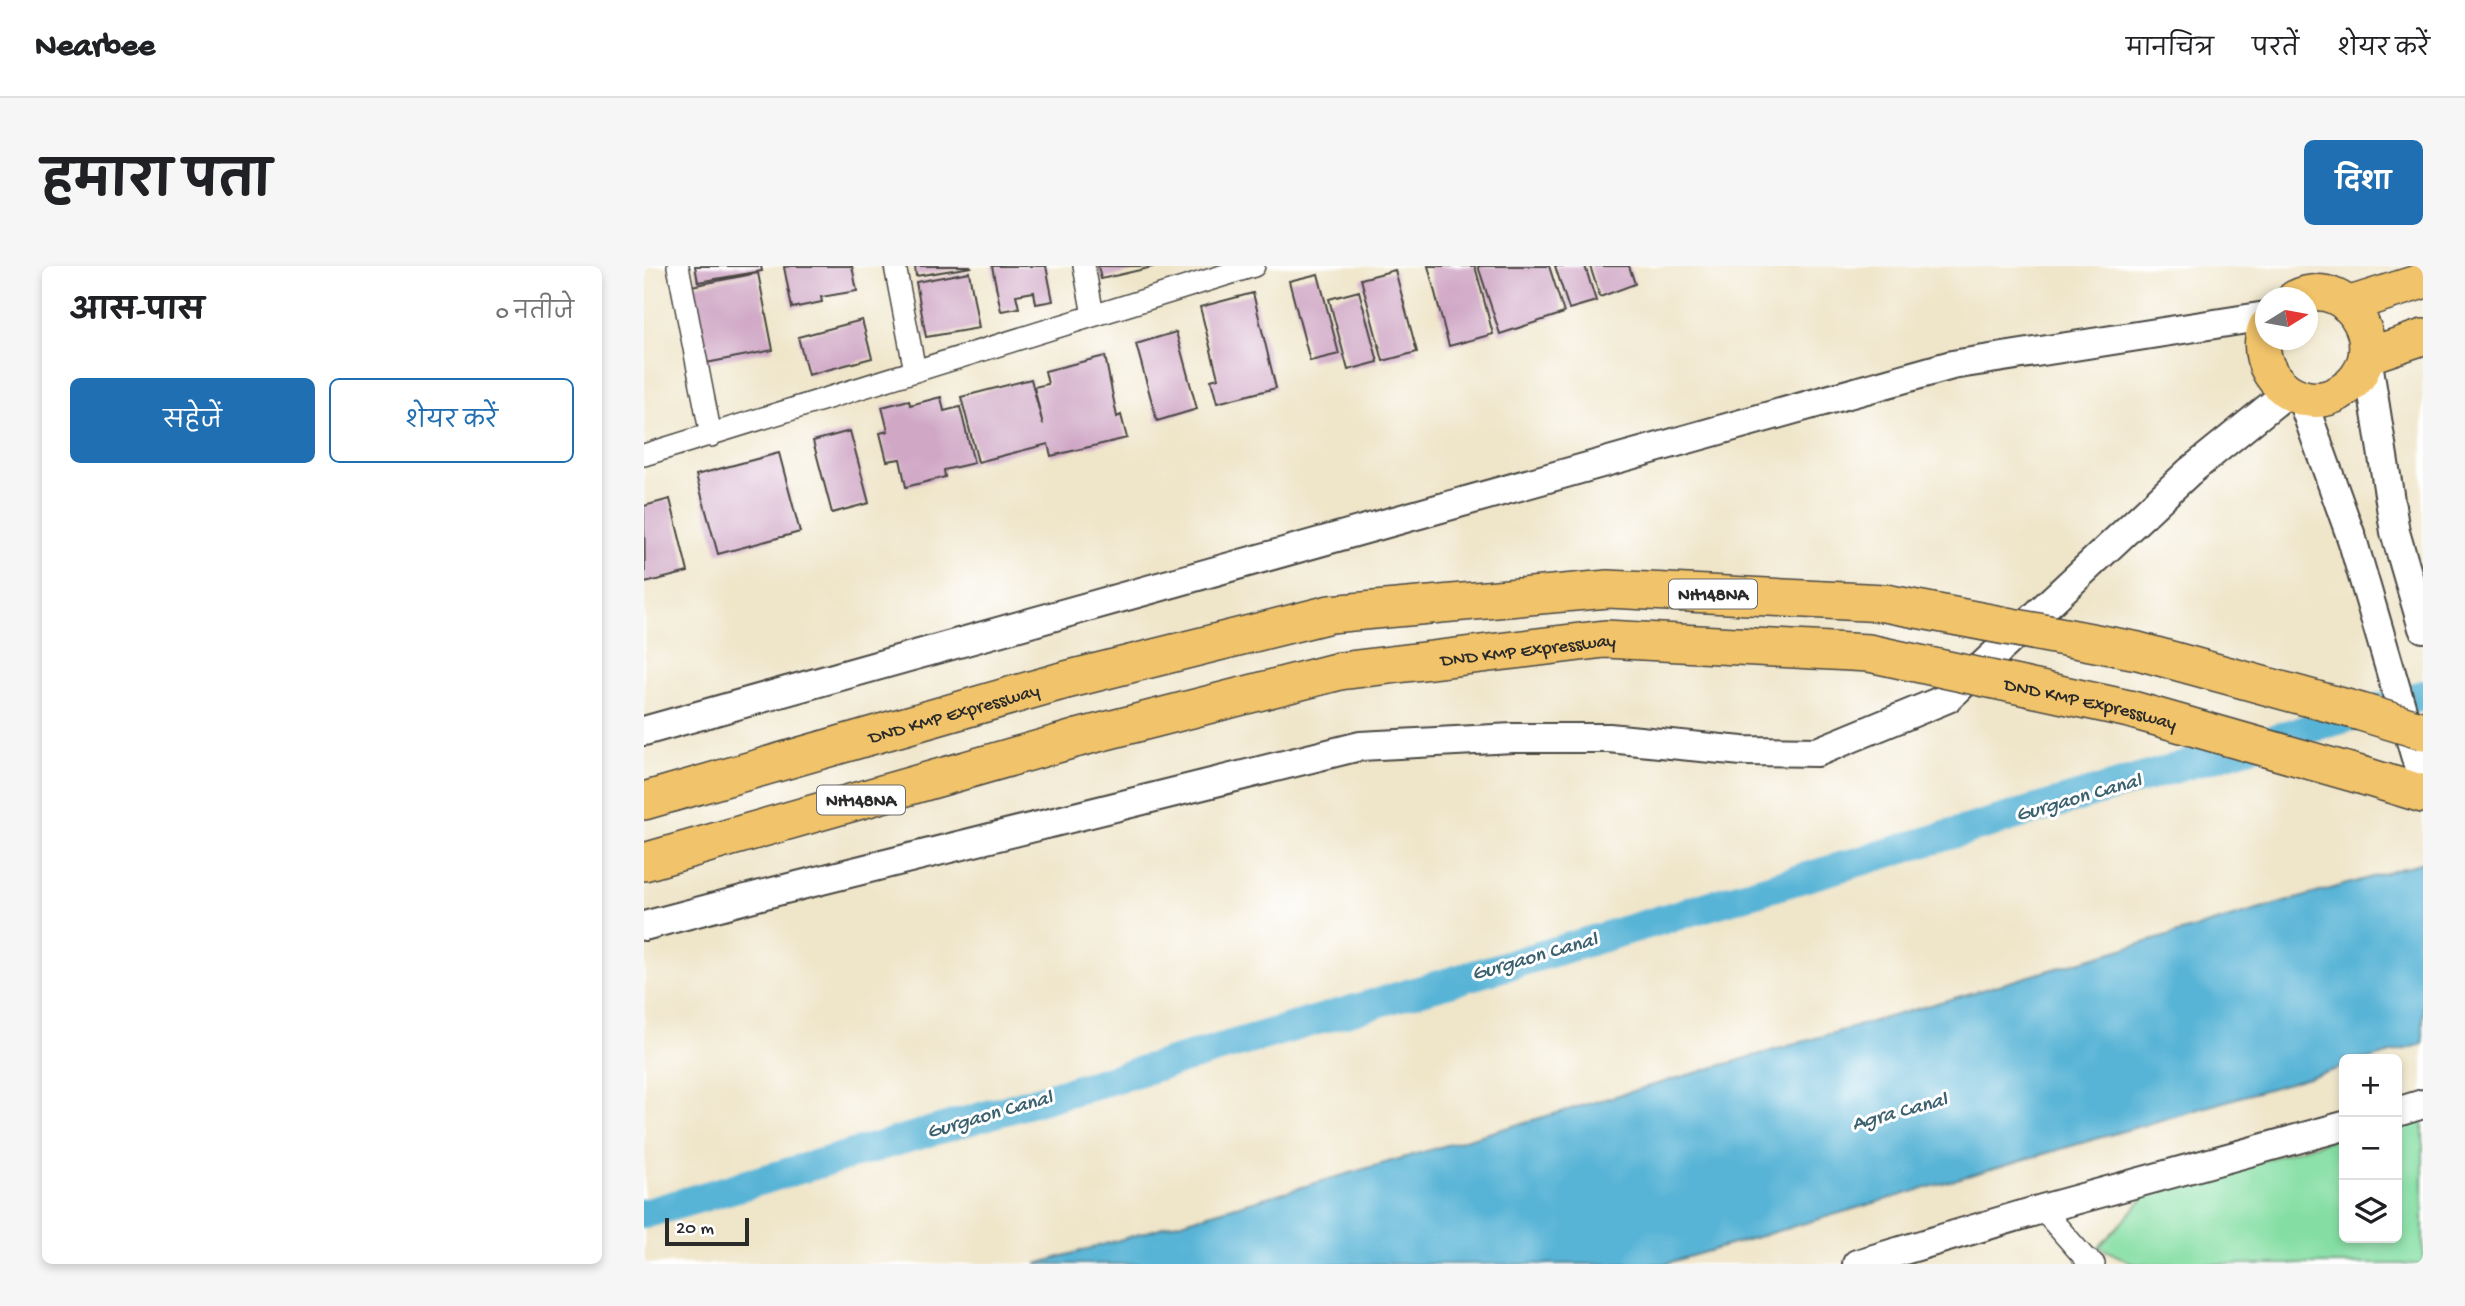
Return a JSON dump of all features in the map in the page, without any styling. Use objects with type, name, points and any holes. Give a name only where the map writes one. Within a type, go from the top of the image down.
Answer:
[{"type":"highway","name":"DND KMP Expressway","points":[[644,802],[1062,681],[1330,614],[1608,589],[1885,603],[2138,651],[2423,731]]},
{"type":"highway","name":"DND KMP Expressway","points":[[644,862],[1078,738],[1340,671],[1605,639],[1868,653],[2129,709],[2423,794]]},
{"type":"main road","points":[[2347,304],[2423,281]]},
{"type":"main road","points":[[2262,350],[2268,372],[2277,384],[2295,395],[2322,399],[2338,394],[2351,384],[2361,371],[2367,356],[2364,327],[2347,304],[2333,296],[2318,293]]},
{"type":"main road","points":[[2367,356],[2423,337]]},
{"type":"street","points":[[678,266],[711,436]]},
{"type":"street","points":[[895,266],[915,371]]},
{"type":"street","points":[[1084,266],[1093,315]]},
{"type":"street","points":[[644,455],[1254,266]]},
{"type":"street","points":[[644,731],[1952,365],[2255,318]]},
{"type":"street","points":[[2367,356],[2395,533],[2423,628]]},
{"type":"street","points":[[644,926],[1360,746],[1513,738],[1609,738],[1742,751],[1817,752],[1948,698],[2189,472],[2295,395],[2352,539],[2423,782]]},
{"type":"street","points":[[2402,1110],[2423,1104]]},
{"type":"street","points":[[1857,1264],[2042,1209],[2339,1127]]},
{"type":"street","points":[[2042,1209],[2094,1264]]},
{"type":"green space","points":[[2421,1114],[2423,1124],[2423,1264],[2134,1264],[2099,1247],[2146,1196],[2339,1138],[2339,1243],[2402,1243],[2402,1120]]},
{"type":"water","name":"Agra Canal","points":[[2423,862],[2423,1044],[2388,1054],[2339,1054],[2339,1068],[1664,1264],[1036,1264]]},
{"type":"building","points":[[695,266],[761,266],[762,271],[698,282]]},
{"type":"building","points":[[852,266],[857,291],[821,297],[822,302],[792,308],[784,267]]},
{"type":"building","points":[[915,266],[970,266],[971,267],[916,276]]},
{"type":"building","points":[[992,266],[1046,266],[1053,301],[1036,304],[1034,292],[1016,295],[1019,308],[1001,311]]},
{"type":"building","points":[[1098,266],[1153,266],[1153,267],[1101,279]]},
{"type":"building","points":[[1428,266],[1475,266],[1493,334],[1449,346]]},
{"type":"building","points":[[1478,266],[1549,266],[1564,313],[1500,334]]},
{"type":"building","points":[[1555,266],[1585,266],[1596,301],[1569,309]]},
{"type":"building","points":[[1590,266],[1629,266],[1635,284],[1600,297]]},
{"type":"building","points":[[1395,270],[1417,352],[1383,361],[1361,279]]},
{"type":"building","points":[[969,272],[979,328],[926,337],[916,282]]},
{"type":"building","points":[[758,273],[773,350],[706,363],[691,286]]},
{"type":"building","points":[[1318,274],[1339,354],[1310,361],[1289,281]]},
{"type":"building","points":[[1359,291],[1378,362],[1348,370],[1329,299]]},
{"type":"building","points":[[1253,293],[1276,388],[1217,403],[1211,380],[1218,378],[1200,307]]},
{"type":"building","points":[[862,320],[872,358],[808,375],[798,337]]},
{"type":"building","points":[[1176,332],[1197,409],[1157,421],[1136,344]]},
{"type":"building","points":[[1105,356],[1117,417],[1121,415],[1127,438],[1051,456],[1048,444],[978,462],[961,397],[1031,379],[1043,425],[1034,387],[1048,384],[1045,371]]},
{"type":"building","points":[[941,397],[944,411],[960,407],[974,463],[944,470],[945,477],[906,487],[900,459],[887,461],[880,433],[888,431],[882,407],[909,400],[910,405]]},
{"type":"building","points":[[850,431],[869,503],[832,513],[813,441]]},
{"type":"building","points":[[779,453],[800,532],[718,554],[696,475]]},
{"type":"building","points":[[670,499],[688,572],[645,583],[644,506]]},
{"type":"waterway","name":"Gurgaon Canal","points":[[644,1214],[1512,964],[2423,695]]}]
